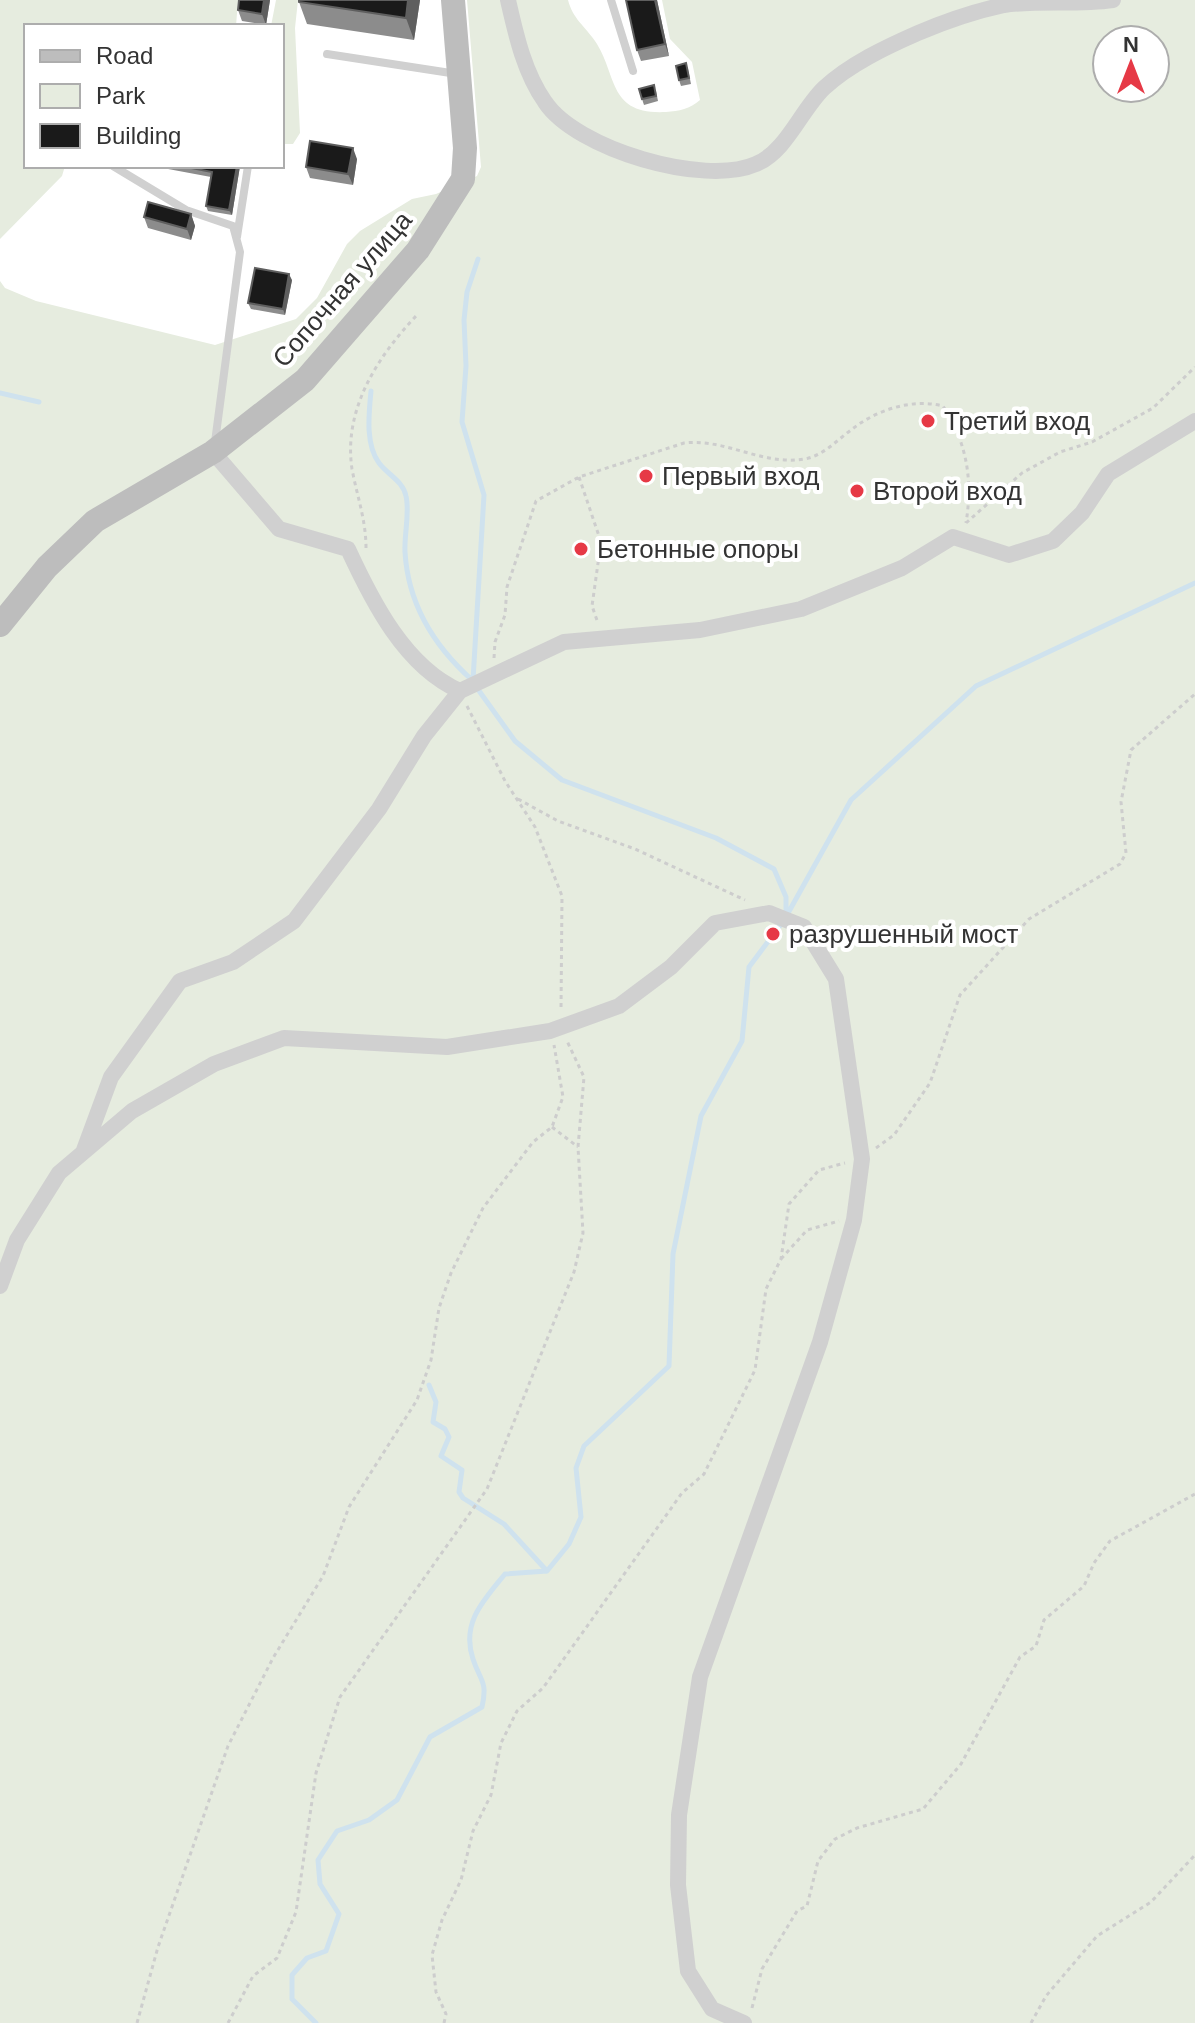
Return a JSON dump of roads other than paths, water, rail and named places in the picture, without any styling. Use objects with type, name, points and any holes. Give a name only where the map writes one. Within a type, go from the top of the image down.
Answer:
[{"type":"main road","name":"Сопочная улица","points":[[0,625],[47,567],[95,521],[213,451],[305,380],[418,250],[463,179],[465,148],[453,0]]},
{"type":"street","points":[[508,0],[529,73],[546,105],[584,137],[638,158],[705,170],[756,164],[770,155],[824,88],[850,68],[918,33],[1006,4],[1113,0]]},
{"type":"street","points":[[83,1151],[111,1077],[180,981],[233,962],[294,921],[379,809],[424,736],[460,691],[564,642],[700,630],[801,609],[902,568],[953,537],[1009,555],[1053,541],[1082,513],[1108,474],[1195,421]]},
{"type":"street","points":[[213,451],[279,529],[348,549],[389,625],[433,676],[460,691]]},
{"type":"street","points":[[0,1286],[17,1240],[59,1173],[132,1111],[214,1064],[284,1038],[447,1047],[556,1030],[619,1006],[671,967],[715,923],[769,913],[804,927],[836,979],[862,1159],[854,1220],[820,1342],[700,1677],[679,1815],[678,1885],[688,1971],[712,2009],[748,2016]]},
{"type":"lane","points":[[611,0],[615,3],[633,71]]},
{"type":"lane","points":[[327,54],[459,74]]},
{"type":"lane","points":[[116,168],[186,210],[233,226],[240,252],[213,451]]},
{"type":"lane","points":[[237,238],[248,168]]},
{"type":"waterway","points":[[473,680],[484,495],[462,422],[466,366],[464,320],[467,292],[478,259]]},
{"type":"waterway","points":[[371,391],[369,428],[372,447],[379,463],[399,482],[406,496],[405,552],[411,589],[435,638],[472,680]]},
{"type":"waterway","points":[[0,393],[39,402]]},
{"type":"waterway","points":[[787,915],[851,800],[976,686],[1195,583]]},
{"type":"waterway","points":[[477,688],[515,741],[562,780],[716,838],[774,869],[786,897],[786,916]]},
{"type":"waterway","points":[[316,2023],[292,1999],[292,1975],[307,1958],[326,1951],[339,1914],[320,1884],[318,1860],[337,1831],[369,1820],[397,1800],[430,1737],[482,1707],[484,1686],[470,1646],[476,1613],[505,1574],[547,1571],[569,1544],[581,1517],[576,1468],[584,1446],[669,1366],[673,1254],[701,1116],[742,1041],[749,967],[782,923]]},
{"type":"waterway","points":[[429,1385],[436,1402],[433,1422],[445,1429],[449,1437],[441,1456],[462,1470],[459,1492],[463,1498],[504,1524],[547,1571]]},
{"type":"place","name":"Третий вход","points":[[928,421]]},
{"type":"place","name":"Первый вход","points":[[646,476]]},
{"type":"place","name":"Второй вход","points":[[857,491]]},
{"type":"place","name":"Бетонные опоры","points":[[581,549]]},
{"type":"place","name":"разрушенный мост","points":[[773,934]]}]
